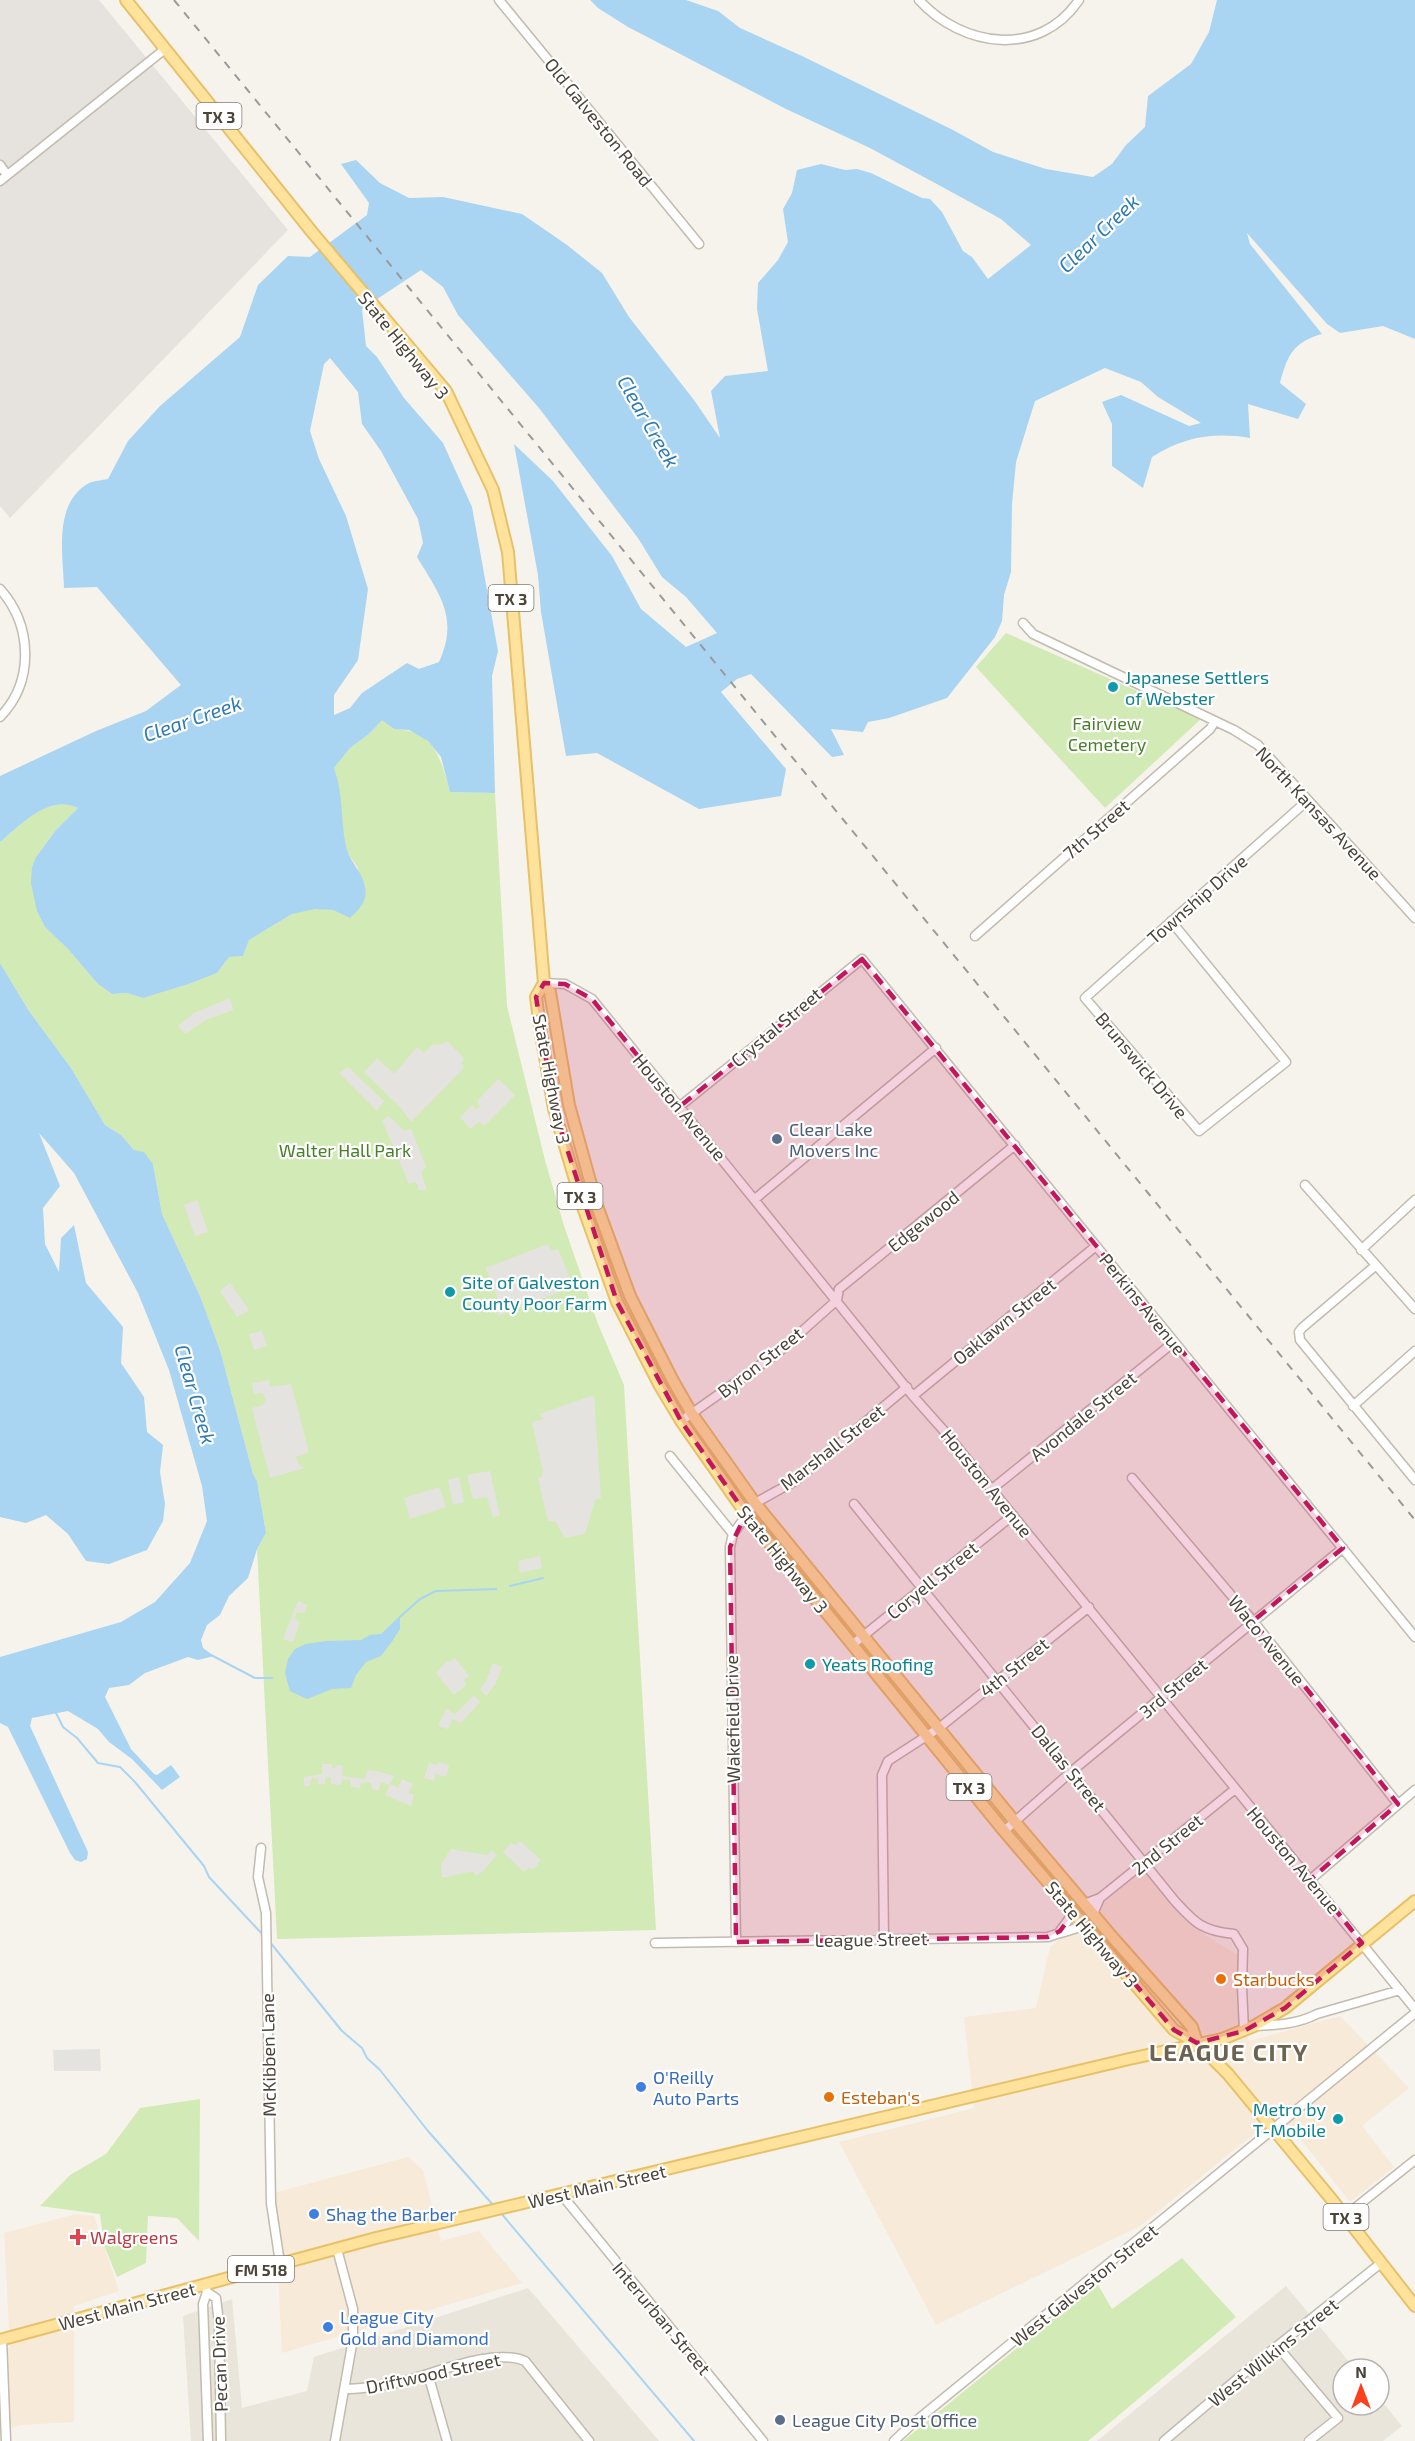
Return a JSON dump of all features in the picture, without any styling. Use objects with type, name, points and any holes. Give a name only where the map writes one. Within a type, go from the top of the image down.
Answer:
[{"type":"main road","name":"TX 3","points":[[126,0],[165,49]]},
{"type":"main road","name":"State Highway 3","points":[[165,49],[312,232],[446,392],[493,490],[508,552],[544,983],[550,992],[569,1105],[597,1206],[630,1296],[672,1379],[692,1414],[755,1503],[1015,1822],[1192,2027],[1197,2043]]},
{"type":"main road","name":"State Highway 3","points":[[544,983],[536,997],[554,1109],[584,1210],[617,1302],[660,1386],[681,1421],[746,1514],[1004,1831],[1174,2030],[1197,2043],[1228,2074],[1345,2216],[1415,2306]]},
{"type":"main road","name":"FM 518","points":[[1197,2043],[1222,2039],[1244,2031],[1285,2008],[1415,1901]]},
{"type":"main road","name":"West Main Street","points":[[1,2339],[206,2288],[280,2264],[506,2207],[1197,2043]]},
{"type":"street","name":"Old Galveston Road","points":[[499,0],[699,244]]},
{"type":"street","points":[[919,0],[932,14],[949,26],[985,39],[1004,40],[1023,38],[1044,30],[1060,21],[1079,0]]},
{"type":"street","points":[[0,165],[4,178],[165,49]]},
{"type":"street","points":[[0,589],[14,607],[20,621],[26,653],[20,684],[0,717]]},
{"type":"street","name":"North Kansas Avenue","points":[[1023,624],[1033,634],[1215,721],[1258,745],[1415,918]]},
{"type":"street","name":"7th Street","points":[[975,936],[1210,729],[1215,721]]},
{"type":"street","name":"Township Drive","points":[[1085,998],[1308,800]]},
{"type":"street","name":"Brunswick Drive","points":[[1085,998],[1199,1131],[1286,1062],[1171,921]]},
{"type":"street","name":"Crystal Street","points":[[679,1107],[845,971],[862,959],[873,970]]},
{"type":"street","name":"Perkins Avenue","points":[[873,970],[1415,1637]]},
{"type":"street","name":"Houston Avenue","points":[[544,983],[565,984],[592,999],[913,1396],[1162,1696],[1234,1790],[1311,1879],[1415,2011]]},
{"type":"street","points":[[755,1199],[936,1048]]},
{"type":"street","name":"Edgewood","points":[[837,1300],[839,1289],[1015,1145]]},
{"type":"street","points":[[1305,1185],[1415,1309]]},
{"type":"street","points":[[1361,1250],[1415,1200]]},
{"type":"street","name":"Oaklawn Street","points":[[913,1396],[1096,1246]]},
{"type":"street","points":[[1375,1266],[1302,1328],[1299,1336],[1353,1406],[1415,1480]]},
{"type":"street","name":"Byron Street","points":[[681,1421],[780,1351],[837,1300]]},
{"type":"street","name":"Avondale Street","points":[[992,1489],[1174,1342]]},
{"type":"street","points":[[1353,1406],[1415,1351]]},
{"type":"street","name":"Marshall Street","points":[[755,1503],[795,1481],[907,1387]]},
{"type":"street","points":[[670,1456],[733,1534]]},
{"type":"street","name":"Waco Avenue","points":[[1132,1478],[1253,1622],[1398,1804]]},
{"type":"street","name":"Wakefield Drive","points":[[736,1942],[730,1547],[733,1534],[755,1503]]},
{"type":"street","name":"Dallas Street","points":[[854,1504],[1194,1922],[1206,1930],[1234,1934],[1243,1949],[1244,2031]]},
{"type":"street","name":"Coryell Street","points":[[852,1645],[1013,1515]]},
{"type":"street","name":"3rd Street","points":[[1004,1831],[1072,1771],[1343,1548]]},
{"type":"street","name":"4th Street","points":[[885,1939],[882,1775],[888,1761],[939,1728],[1089,1607]]},
{"type":"street","name":"2nd Street","points":[[1084,1904],[1100,1898],[1234,1790]]},
{"type":"street","points":[[1311,1879],[1415,1790]]},
{"type":"street","name":"McKibben Lane","points":[[261,1848],[258,1877],[267,1925],[271,2203],[280,2264]]},
{"type":"street","name":"2nd Street","points":[[1093,1914],[1100,1898]]},
{"type":"street","points":[[1060,1931],[1074,1912]]},
{"type":"street","name":"League Street","points":[[655,1943],[1048,1936],[1060,1931],[1074,1930],[1084,1924]]},
{"type":"street","points":[[1254,2026],[1279,2025],[1307,2019],[1400,1990]]},
{"type":"street","name":"West Galveston Street","points":[[894,2441],[1275,2130],[1415,2011]]},
{"type":"street","points":[[1345,2216],[1415,2160]]},
{"type":"street","name":"Interurban Street","points":[[561,2194],[762,2441]]},
{"type":"street","points":[[335,2441],[353,2339],[353,2309],[337,2249]]},
{"type":"street","name":"West Wilkins Street","points":[[1164,2441],[1381,2263]]},
{"type":"street","name":"Pecan Drive","points":[[206,2288],[203,2304],[208,2441]]},
{"type":"street","name":"Pecan Drive","points":[[206,2288],[216,2298],[219,2323],[221,2441]]},
{"type":"street","points":[[1,2339],[6,2441]]},
{"type":"street","points":[[1278,2347],[1338,2418],[1309,2441]]},
{"type":"street","name":"Driftwood Street","points":[[345,2389],[396,2383],[493,2358],[516,2358],[525,2361],[589,2441]]},
{"type":"street","points":[[428,2374],[447,2441]]},
{"type":"highlighted area","points":[[862,959],[1343,1548],[1253,1621],[1398,1804],[1311,1879],[1362,1943],[1285,2008],[1244,2031],[1197,2043],[1174,2030],[1074,1912],[1060,1931],[1048,1937],[736,1942],[730,1547],[746,1514],[681,1421],[617,1302],[554,1109],[536,997],[544,983],[565,984],[592,999],[679,1107]]},
{"type":"shaded area","points":[[0,0],[99,0],[288,230],[10,518],[0,506]]},
{"type":"shaded area","points":[[230,998],[233,1010],[206,1020],[185,1034],[178,1026],[194,1013]]},
{"type":"shaded area","points":[[447,1041],[464,1058],[461,1063],[464,1068],[411,1122],[401,1108],[364,1072],[377,1058],[394,1074],[417,1047],[424,1053],[432,1045],[443,1044]]},
{"type":"shaded area","points":[[348,1067],[384,1101],[377,1111],[339,1073]]},
{"type":"shaded area","points":[[498,1079],[515,1095],[484,1126],[479,1122],[470,1129],[460,1117],[472,1105],[476,1109],[480,1107],[477,1101]]},
{"type":"shaded area","points":[[389,1116],[404,1131],[411,1129],[426,1167],[421,1172],[427,1190],[419,1190],[416,1182],[409,1184],[382,1120]]},
{"type":"shaded area","points":[[197,1200],[208,1232],[195,1236],[184,1205]]},
{"type":"shaded area","points":[[548,1244],[552,1251],[558,1249],[569,1276],[563,1279],[567,1289],[498,1316],[497,1297],[486,1268]]},
{"type":"shaded area","points":[[230,1283],[249,1310],[237,1317],[220,1291]]},
{"type":"shaded area","points":[[262,1331],[267,1346],[254,1350],[249,1334]]},
{"type":"shaded area","points":[[269,1380],[270,1387],[291,1384],[309,1452],[296,1457],[299,1465],[305,1468],[270,1478],[252,1408],[263,1405],[266,1399],[262,1393],[254,1394],[252,1383]]},
{"type":"shaded area","points":[[594,1395],[601,1498],[595,1500],[585,1534],[565,1538],[555,1521],[548,1521],[538,1478],[542,1476],[543,1471],[532,1422],[544,1419],[539,1414]]},
{"type":"shaded area","points":[[490,1471],[500,1516],[493,1517],[487,1497],[473,1499],[467,1475]]},
{"type":"shaded area","points":[[459,1477],[464,1502],[453,1505],[448,1480]]},
{"type":"shaded area","points":[[439,1487],[446,1507],[410,1519],[404,1498]]},
{"type":"shaded area","points":[[540,1556],[542,1568],[520,1573],[518,1561]]},
{"type":"shaded area","points":[[298,1601],[307,1605],[304,1613],[297,1612],[295,1617],[300,1622],[293,1642],[283,1639]]},
{"type":"shaded area","points":[[455,1658],[469,1676],[464,1680],[466,1685],[454,1695],[436,1673],[447,1661],[450,1662]]},
{"type":"shaded area","points":[[493,1663],[502,1667],[495,1685],[486,1696],[480,1689]]},
{"type":"shaded area","points":[[474,1695],[480,1702],[461,1723],[452,1719],[448,1729],[438,1726],[446,1709],[455,1714]]},
{"type":"shaded area","points":[[438,1762],[449,1765],[446,1777],[436,1774],[434,1781],[424,1778],[429,1763],[438,1765]]},
{"type":"shaded area","points":[[322,1764],[332,1764],[333,1770],[337,1765],[343,1766],[342,1776],[365,1779],[367,1770],[377,1771],[394,1776],[390,1784],[398,1788],[402,1779],[413,1784],[409,1793],[414,1795],[411,1806],[385,1795],[390,1785],[381,1782],[378,1791],[372,1789],[371,1783],[368,1782],[361,1783],[360,1788],[351,1787],[350,1780],[342,1779],[341,1785],[331,1784],[331,1778],[328,1777],[325,1779],[325,1784],[318,1784],[318,1779],[313,1778],[310,1786],[304,1786],[304,1777],[322,1774]]},
{"type":"shaded area","points":[[520,1841],[541,1860],[533,1870],[529,1868],[524,1872],[503,1852],[511,1843],[516,1845]]},
{"type":"shaded area","points":[[451,1849],[487,1855],[492,1850],[497,1855],[482,1872],[475,1876],[473,1871],[442,1878],[441,1864]]},
{"type":"shaded area","points":[[1144,1870],[1203,1934],[1238,1955],[1239,2018],[1249,2041],[1340,2016],[1409,2088],[1362,2126],[1394,2167],[1350,2202],[1280,2113],[1140,2226],[936,2325],[839,2142],[974,2108],[964,2017],[1036,2008],[1050,1947]]},
{"type":"shaded area","points":[[100,2049],[101,2071],[54,2071],[53,2050]]},
{"type":"shaded area","points":[[408,2157],[423,2170],[441,2241],[479,2231],[522,2283],[282,2353],[274,2193]]},
{"type":"shaded area","points":[[76,2214],[94,2216],[119,2291],[74,2306],[74,2422],[22,2425],[0,2431],[0,2351],[10,2348],[4,2233]]},
{"type":"shaded area","points":[[1286,2286],[1345,2357],[1331,2357],[1331,2417],[1391,2417],[1391,2413],[1402,2426],[1383,2441],[1097,2441]]},
{"type":"shaded area","points":[[528,2288],[659,2441],[191,2441],[183,2316],[232,2299],[242,2408],[307,2391],[314,2357]]},
{"type":"green space","name":"Fairview Cemetery","points":[[1006,633],[1201,719],[1105,808],[976,667]]},
{"type":"green space","name":"Walter Hall Park","points":[[382,719],[394,729],[418,734],[427,740],[439,757],[450,792],[495,793],[507,1006],[545,1160],[564,1226],[598,1324],[624,1385],[656,1930],[277,1939],[257,1549],[266,1533],[257,1481],[253,1474],[220,1350],[200,1296],[162,1214],[153,1164],[134,1150],[121,1135],[105,1125],[71,1068],[29,1011],[0,963],[0,842],[36,813],[56,805],[78,808],[56,830],[36,857],[45,927],[68,949],[98,984],[112,994],[127,993],[143,998],[217,973],[229,957],[243,956],[249,940],[292,914],[314,908],[333,910],[350,918],[358,868],[349,855],[345,843],[339,789],[334,768],[350,748],[369,734]]},
{"type":"green space","points":[[200,2099],[199,2241],[177,2218],[148,2216],[146,2263],[117,2277],[104,2245],[100,2214],[40,2206],[70,2175],[106,2154],[140,2108]]},
{"type":"green space","points":[[1182,2258],[1236,2317],[1088,2441],[903,2441],[1097,2283],[1112,2309]]},
{"type":"water","name":"Clear Creek","points":[[590,0],[686,0],[718,11],[740,28],[953,130],[993,152],[1046,169],[1093,177],[1112,164],[1126,145],[1145,127],[1148,96],[1191,64],[1209,32],[1217,0],[1415,0],[1415,339],[1383,326],[1340,333],[1327,324],[1247,233],[1250,244],[1322,334],[1304,341],[1293,351],[1280,383],[1306,404],[1298,419],[1248,404],[1250,438],[1211,436],[1187,441],[1164,450],[1152,457],[1143,488],[1112,466],[1112,424],[1102,402],[1121,395],[1189,426],[1201,423],[1158,397],[1141,382],[1105,368],[1035,401],[1016,462],[1012,504],[1011,572],[1004,595],[1002,621],[995,637],[947,698],[889,718],[868,722],[863,732],[831,729],[844,755],[832,757],[751,674],[737,679],[721,692],[786,769],[781,796],[699,809],[597,753],[566,756],[541,612],[538,575],[514,444],[553,481],[612,556],[641,609],[686,647],[717,633],[686,597],[662,577],[638,538],[539,408],[458,315],[443,287],[421,270],[362,309],[366,346],[377,357],[404,398],[443,443],[472,507],[498,651],[492,676],[495,793],[450,792],[441,757],[428,741],[409,730],[394,729],[382,720],[369,734],[350,748],[334,768],[339,788],[347,850],[362,877],[366,892],[364,901],[357,912],[350,918],[333,910],[315,909],[292,914],[249,940],[243,956],[229,957],[217,973],[143,998],[127,993],[112,994],[98,984],[68,949],[45,927],[37,911],[31,883],[32,867],[36,857],[56,830],[78,808],[56,805],[46,808],[26,820],[0,842],[0,776],[96,731],[146,711],[181,685],[97,587],[64,588],[62,545],[65,516],[78,492],[89,483],[108,479],[128,441],[160,406],[240,337],[258,285],[288,256],[310,257],[367,215],[369,203],[341,164],[356,160],[380,183],[409,198],[443,197],[522,214],[567,245],[602,273],[629,317],[694,400],[720,438],[711,391],[725,376],[768,371],[757,309],[758,283],[778,260],[788,242],[783,209],[792,193],[797,170],[821,164],[845,170],[857,169],[871,173],[922,198],[930,199],[942,212],[963,251],[972,257],[988,279],[1031,245],[1001,219],[870,148],[786,109],[628,27],[598,8]],"holes":[[[330,358],[358,392],[362,424],[381,451],[418,519],[423,543],[417,557],[444,607],[447,632],[439,662],[419,669],[407,663],[362,693],[350,708],[334,715],[334,695],[358,660],[368,589],[346,516],[319,459],[310,431],[324,364]]]},
{"type":"water","name":"Clear Creek","points":[[0,963],[29,1011],[71,1068],[105,1125],[121,1135],[134,1150],[144,1152],[153,1164],[162,1214],[200,1296],[220,1350],[253,1474],[257,1481],[266,1533],[257,1549],[248,1578],[229,1596],[220,1615],[207,1625],[201,1640],[203,1648],[214,1656],[198,1660],[188,1657],[145,1673],[129,1685],[109,1688],[105,1697],[131,1749],[154,1774],[157,1775],[171,1765],[180,1777],[162,1790],[132,1759],[109,1742],[98,1729],[68,1711],[32,1718],[30,1726],[88,1852],[87,1859],[81,1862],[75,1860],[70,1853],[8,1727],[0,1723],[0,1657],[121,1622],[155,1602],[190,1563],[207,1521],[202,1486],[169,1370],[138,1293],[74,1173],[39,1133],[60,1186],[43,1208],[45,1244],[59,1272],[61,1238],[74,1225],[86,1283],[123,1327],[121,1363],[144,1397],[147,1432],[163,1445],[160,1472],[165,1504],[163,1521],[147,1550],[109,1564],[86,1561],[68,1534],[46,1515],[26,1523],[0,1517]]},
{"type":"water","points":[[400,1616],[400,1629],[393,1640],[381,1656],[366,1662],[356,1675],[351,1688],[332,1689],[307,1699],[290,1691],[285,1673],[288,1659],[295,1649],[306,1644],[361,1640],[370,1635],[381,1634]]},
{"type":"waterway","points":[[510,1586],[543,1578]]},
{"type":"waterway","points":[[400,1617],[420,1599],[436,1591],[496,1589]]},
{"type":"waterway","points":[[211,1655],[255,1678],[272,1678]]},
{"type":"waterway","points":[[55,1711],[63,1727],[77,1738],[98,1763],[120,1767],[135,1782],[204,1866],[209,1877],[263,1935]]},
{"type":"waterway","points":[[269,1941],[342,2031],[362,2048],[367,2058],[380,2070],[428,2131],[494,2206]]},
{"type":"waterway","points":[[500,2212],[694,2441]]},
{"type":"railway","points":[[174,0],[1415,1520]]},
{"type":"place","name":"Japanese Settlers of Webster","points":[[1113,687]]},
{"type":"place","name":"Clear Lake Movers Inc","points":[[777,1139]]},
{"type":"place","name":"Site of Galveston County Poor Farm","points":[[450,1292]]},
{"type":"place","name":"Yeats Roofing","points":[[810,1664]]},
{"type":"place","name":"Starbucks","points":[[1221,1979]]},
{"type":"place","name":"O'Reilly Auto Parts","points":[[641,2087]]},
{"type":"place","name":"Esteban's","points":[[829,2097]]},
{"type":"place","name":"Metro by T-Mobile","points":[[1338,2119]]},
{"type":"place","name":"Shag the Barber","points":[[314,2214]]},
{"type":"place","name":"Walgreens","points":[[78,2237]]},
{"type":"place","name":"League City Gold and Diamond","points":[[328,2327]]},
{"type":"place","name":"League City Post Office","points":[[780,2420]]},
{"type":"district","name":"LEAGUE CITY","points":[[1229,2051]]}]
